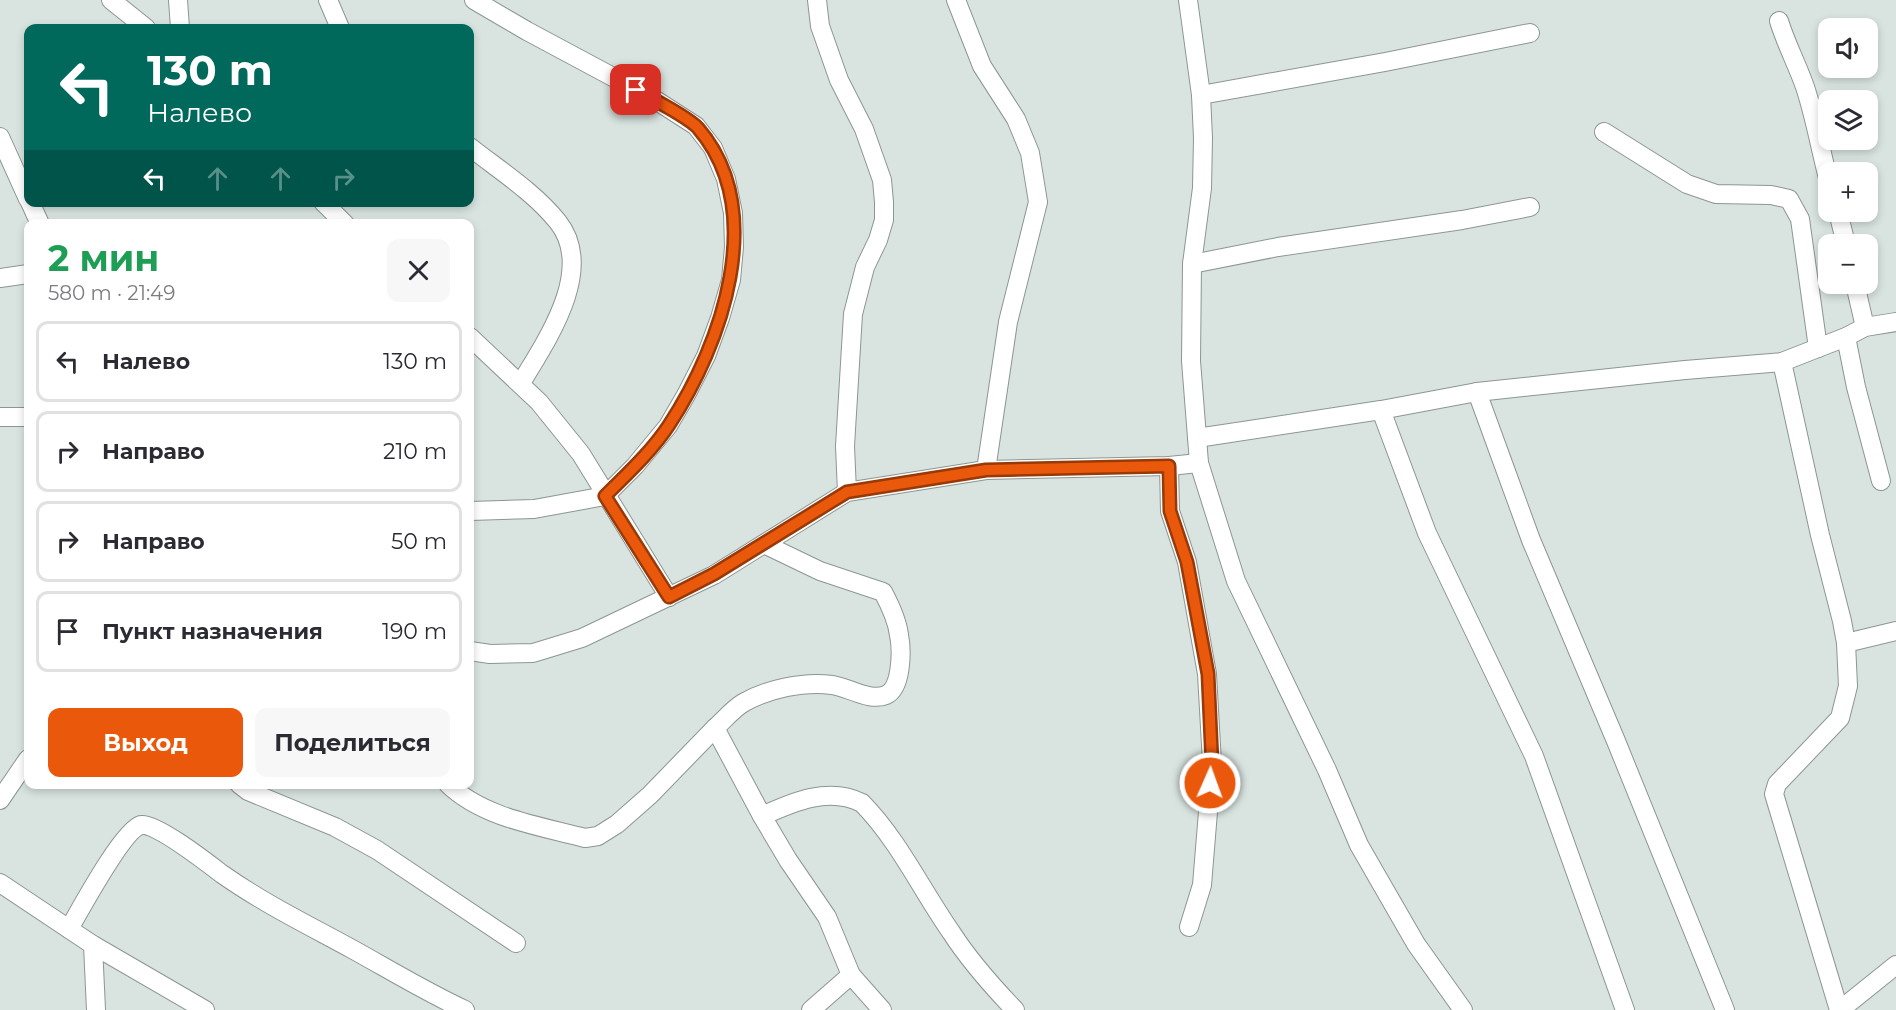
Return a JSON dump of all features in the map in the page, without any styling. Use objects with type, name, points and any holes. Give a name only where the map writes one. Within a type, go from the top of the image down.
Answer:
[{"type":"street","points":[[111,0],[141,24]]},
{"type":"street","points":[[178,0],[180,24]]},
{"type":"street","points":[[328,0],[338,24]]},
{"type":"street","points":[[474,0],[654,99],[696,126],[713,148],[726,179],[733,213],[734,247],[731,280],[706,356],[668,426],[635,466],[605,496],[534,509],[474,511]]},
{"type":"street","points":[[817,0],[820,26],[839,80],[864,129],[882,180],[885,202],[884,220],[878,240],[865,267],[853,314],[844,446],[847,492]]},
{"type":"street","points":[[956,0],[982,66],[1016,120],[1030,153],[1038,202],[1008,322],[986,470]]},
{"type":"street","points":[[1188,0],[1201,95],[1203,138],[1202,188],[1192,264],[1191,361],[1199,463],[1236,581],[1327,770],[1359,845],[1416,944],[1463,1010]]},
{"type":"street","points":[[1779,21],[1807,94],[1824,162]]},
{"type":"street","points":[[1201,95],[1530,33]]},
{"type":"street","points":[[1604,132],[1688,184],[1716,194],[1771,195],[1789,199],[1800,219],[1818,348]]},
{"type":"street","points":[[0,137],[24,189]]},
{"type":"street","points":[[474,150],[540,202],[559,223],[570,247],[569,283],[562,309],[554,328],[521,384]]},
{"type":"street","points":[[327,207],[340,219]]},
{"type":"street","points":[[1192,264],[1278,247],[1462,220],[1530,207]]},
{"type":"street","points":[[0,278],[24,275]]},
{"type":"street","points":[[1857,294],[1865,327]]},
{"type":"street","points":[[1197,438],[1381,410],[1477,392],[1782,362],[1846,337],[1865,327],[1896,322]]},
{"type":"street","points":[[1846,337],[1856,387],[1881,481]]},
{"type":"street","points":[[474,341],[539,402],[581,454],[669,597]]},
{"type":"street","points":[[1782,362],[1846,643],[1848,686],[1840,718],[1777,784],[1774,791],[1839,1010],[1896,965]]},
{"type":"street","points":[[1477,392],[1531,540],[1616,741],[1725,1010]]},
{"type":"street","points":[[1381,410],[1427,533],[1534,756],[1625,1010]]},
{"type":"street","points":[[0,417],[24,417]]},
{"type":"street","points":[[474,652],[490,654],[533,653],[582,638],[714,574],[847,492],[986,470],[1169,466],[1199,463]]},
{"type":"street","points":[[1169,466],[1170,511],[1187,562],[1208,674],[1211,752],[1202,885],[1189,927]]},
{"type":"street","points":[[453,789],[461,796],[506,816],[585,838],[598,836],[608,831],[650,795],[741,704],[769,693],[804,684],[832,685],[880,696],[890,693],[897,681],[900,646],[893,611],[883,592],[820,571],[764,544]]},
{"type":"street","points":[[1846,643],[1896,631]]},
{"type":"street","points":[[715,728],[788,860],[827,917],[850,975],[882,1010]]},
{"type":"street","points":[[0,800],[24,765]]},
{"type":"street","points":[[245,789],[335,827],[377,850],[516,943]]},
{"type":"street","points":[[762,816],[788,804],[817,796],[840,796],[862,803],[911,865],[951,932],[996,990],[1015,1010]]},
{"type":"street","points":[[69,929],[130,832],[141,825],[148,825],[173,839],[253,896],[424,990],[465,1010]]},
{"type":"street","points":[[0,883],[93,945],[205,1010]]},
{"type":"street","points":[[93,945],[96,1010]]},
{"type":"street","points":[[811,1010],[850,975]]},
{"type":"route","points":[[636,90],[696,126],[713,148],[726,179],[733,213],[734,247],[731,280],[706,356],[668,426],[635,466],[605,496],[669,597],[714,574],[847,492],[986,470],[1169,466],[1170,511],[1187,562],[1208,674],[1212,763],[1210,783]]}]
